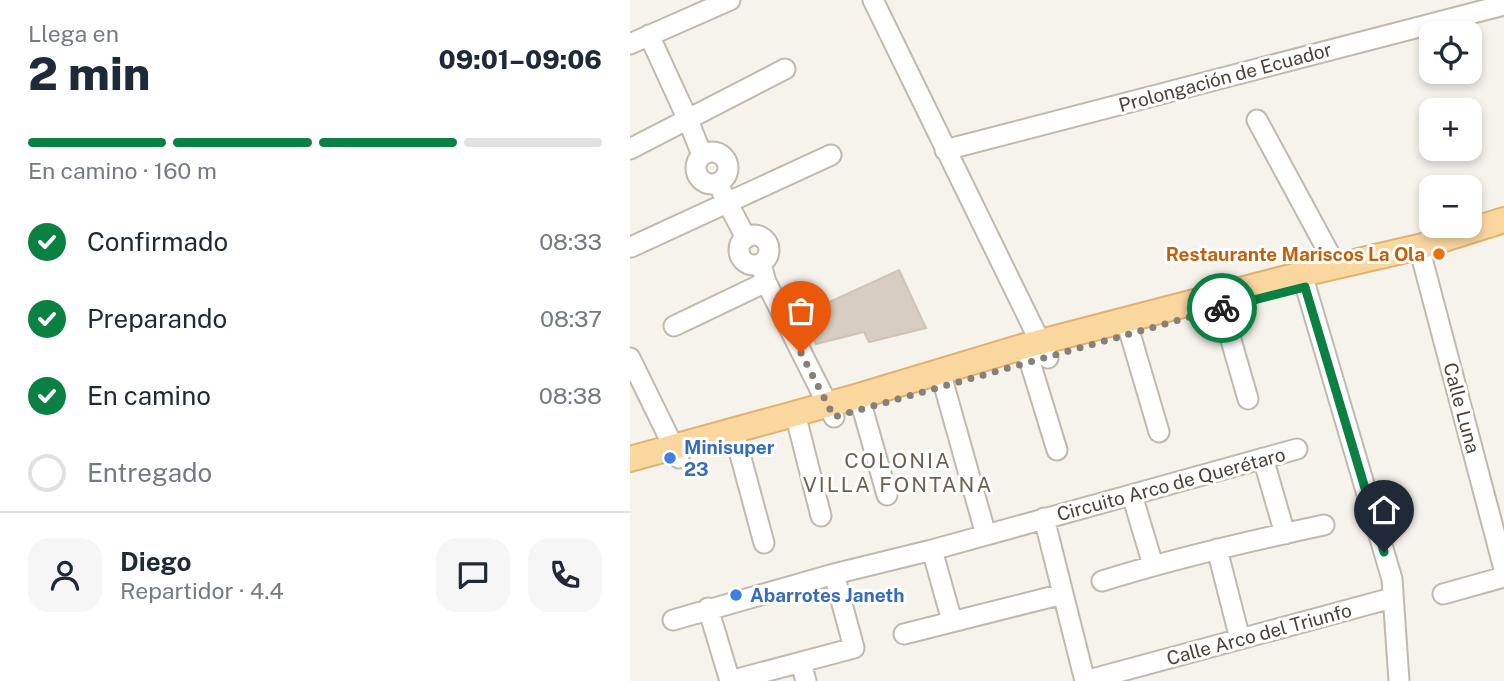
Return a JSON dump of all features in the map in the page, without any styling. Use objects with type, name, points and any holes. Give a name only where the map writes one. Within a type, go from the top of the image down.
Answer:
[{"type":"main road","points":[[1303,281],[1336,266],[1421,253],[1504,220]]},
{"type":"main road","points":[[630,458],[676,452],[735,437],[1220,302],[1504,233]]},
{"type":"main road","points":[[630,470],[676,452]]},
{"type":"street","points":[[630,44],[730,0]]},
{"type":"street","points":[[873,0],[945,150],[1036,352],[1057,450]]},
{"type":"street","name":"Prolongación de Ecuador","points":[[945,150],[1504,5]]},
{"type":"street","points":[[649,35],[702,155],[712,152],[725,158],[727,174],[718,183],[726,203],[746,237],[756,235],[768,243],[769,253],[764,273],[831,411]]},
{"type":"street","points":[[630,149],[785,69]]},
{"type":"street","points":[[1257,120],[1336,266]]},
{"type":"street","points":[[631,247],[831,155]]},
{"type":"street","name":"Calle Luna","points":[[1421,253],[1504,569]]},
{"type":"street","points":[[674,326],[764,273]]},
{"type":"street","points":[[1303,281],[1392,579],[1399,681]]},
{"type":"street","points":[[1220,302],[1248,399]]},
{"type":"street","points":[[1128,327],[1159,432]]},
{"type":"street","points":[[630,358],[676,452]]},
{"type":"street","points":[[942,379],[986,535]]},
{"type":"street","points":[[861,403],[887,495]]},
{"type":"street","points":[[797,420],[821,516]]},
{"type":"street","points":[[735,437],[764,543]]},
{"type":"street","name":"Circuito Arco de Querétaro","points":[[673,620],[708,608],[932,550],[1297,449]]},
{"type":"street","points":[[1263,458],[1285,534]]},
{"type":"street","points":[[1132,495],[1153,565]]},
{"type":"street","points":[[1044,518],[1085,681]]},
{"type":"street","points":[[1102,581],[1153,565],[1324,525]]},
{"type":"street","points":[[1217,549],[1240,639]]},
{"type":"street","points":[[932,550],[952,621]]},
{"type":"street","points":[[708,608],[730,681],[804,672],[854,648],[834,574]]},
{"type":"street","points":[[1443,594],[1504,577]]},
{"type":"street","points":[[904,634],[1063,594]]},
{"type":"street","name":"Calle Arco del Triunfo","points":[[1085,681],[1392,598]]},
{"type":"building","points":[[899,270],[926,328],[869,342],[864,332],[816,344],[801,315]]},
{"type":"way so far","points":[[801,353],[834,417],[1222,308]]},
{"type":"place","name":"Restaurante Mariscos La Ola","points":[[1439,254]]},
{"type":"place","name":"Minisuper 23","points":[[670,458]]},
{"type":"place","name":"Abarrotes Janeth","points":[[736,595]]},
{"type":"district","name":"COLONIA VILLA FONTANA","points":[[898,473]]},
{"type":"route","points":[[1222,308],[1305,287],[1384,552]]}]
